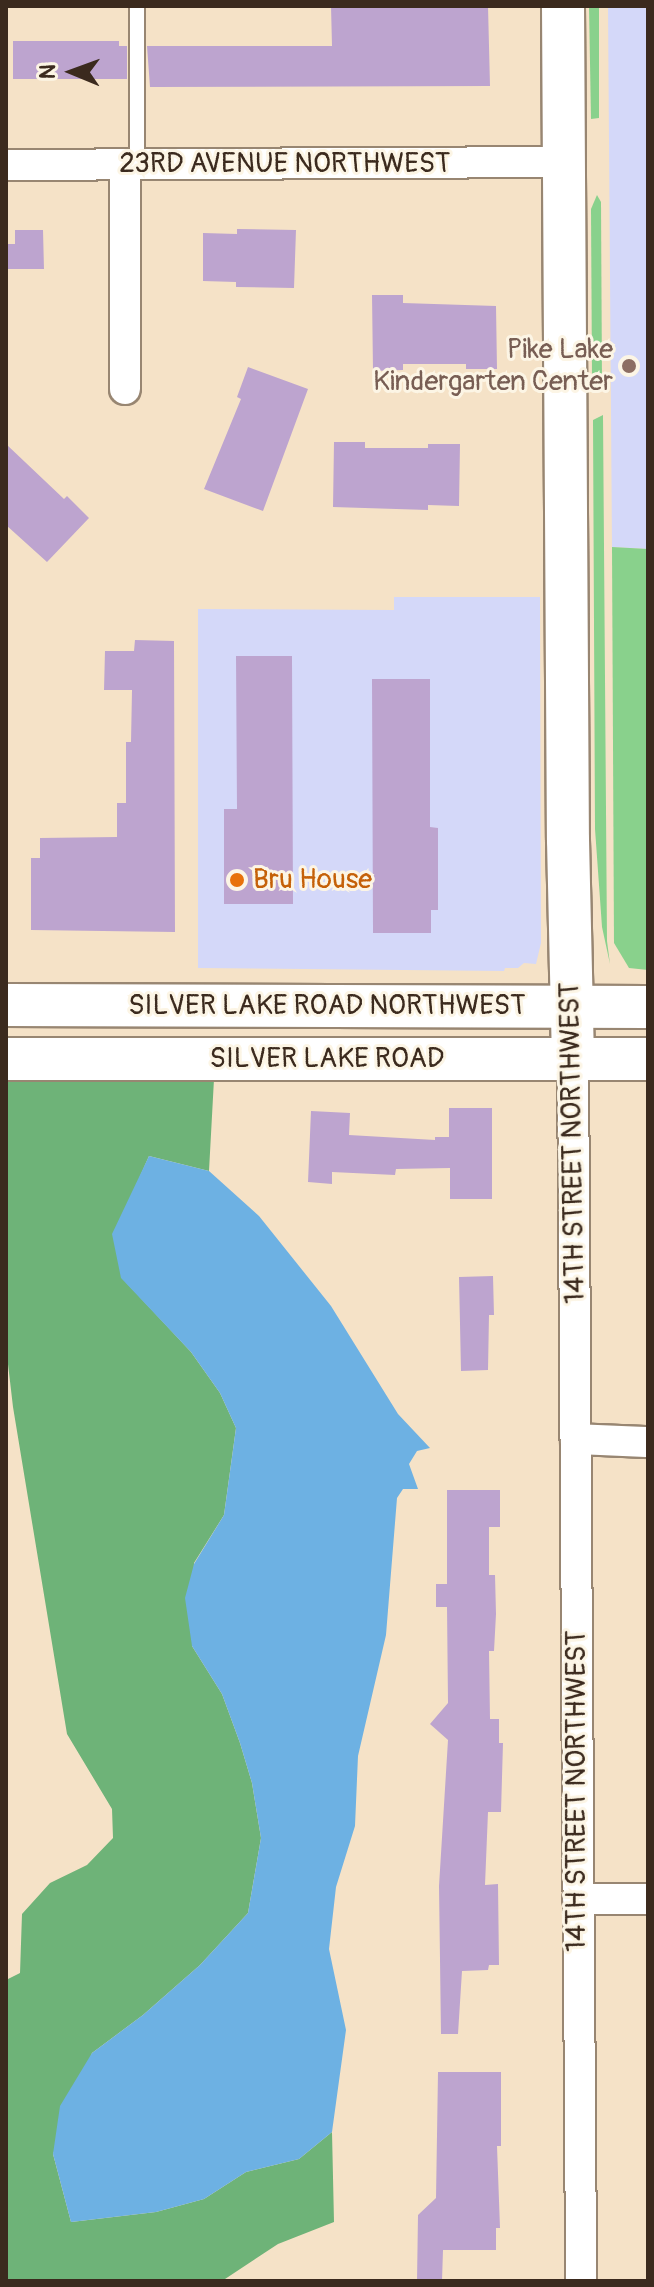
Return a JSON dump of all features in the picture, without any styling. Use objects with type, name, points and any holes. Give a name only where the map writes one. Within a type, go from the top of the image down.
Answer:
[{"type":"main road","name":"14TH STREET NORTHWEST","points":[[563,6],[573,1059]]},
{"type":"main road","name":"SILVER LAKE ROAD NORTHWEST","points":[[6,1005],[648,1007]]},
{"type":"main road","name":"SILVER LAKE ROAD","points":[[6,1059],[648,1059]]},
{"type":"street","name":"23RD AVENUE NORTHWEST","points":[[6,165],[564,162]]},
{"type":"street","points":[[125,389],[131,165]]},
{"type":"street","name":"14TH STREET NORTHWEST","points":[[573,1059],[581,2281]]},
{"type":"street","points":[[576,1439],[648,1442]]},
{"type":"street","points":[[578,1899],[648,1899]]},
{"type":"lane","points":[[131,165],[137,6]]},
{"type":"shaded area","name":"Pike Lake Kindergarten Center","points":[[608,6],[648,6],[648,549],[612,547]]},
{"type":"shaded area","points":[[394,597],[540,597],[541,943],[536,964],[524,963],[518,968],[505,968],[504,971],[198,968],[198,609],[394,610]]},
{"type":"green space","points":[[589,6],[599,6],[599,118],[591,119]]},
{"type":"green space","points":[[597,195],[601,202],[602,383],[592,378],[591,209]]},
{"type":"green space","points":[[603,415],[607,941],[610,964],[602,927],[595,829],[593,420]]},
{"type":"green space","points":[[612,547],[648,549],[648,970],[629,968],[614,943]]},
{"type":"green space","points":[[6,1079],[214,1079],[209,1171],[149,1156],[134,1190],[122,1278],[191,1352],[220,1393],[236,1428],[224,1515],[194,1563],[192,1646],[222,1694],[240,1743],[252,1783],[261,1838],[248,1913],[200,1965],[143,2015],[92,2053],[53,2154],[71,2222],[156,2212],[204,2199],[246,2172],[299,2159],[332,2132],[334,2222],[278,2244],[222,2281],[6,2281],[6,1980],[20,1973],[22,1914],[50,1883],[87,1865],[113,1838],[112,1809],[67,1734],[13,1407],[6,1347]]},
{"type":"water","points":[[149,1156],[209,1171],[259,1216],[331,1306],[398,1414],[430,1448],[417,1451],[409,1464],[418,1489],[403,1489],[397,1498],[386,1635],[358,1756],[355,1826],[336,1887],[329,1949],[346,2030],[332,2132],[299,2159],[246,2172],[204,2199],[156,2212],[71,2222],[53,2154],[60,2106],[92,2053],[143,2015],[200,1965],[248,1913],[261,1838],[252,1783],[240,1743],[222,1694],[192,1646],[185,1598],[194,1564],[224,1515],[236,1428],[220,1393],[191,1352],[121,1278],[112,1234]]},
{"type":"building","points":[[331,6],[488,6],[490,86],[150,87],[147,46],[332,46]]},
{"type":"building","points":[[13,41],[119,41],[119,46],[127,46],[127,79],[13,79]]},
{"type":"building","points":[[237,229],[296,230],[294,288],[236,287],[236,282],[203,281],[203,233],[237,234]]},
{"type":"building","points":[[15,230],[43,230],[44,269],[6,269],[6,244],[15,244]]},
{"type":"building","points":[[372,295],[403,295],[403,303],[496,306],[497,369],[466,369],[466,364],[403,364],[403,370],[373,371]]},
{"type":"building","points":[[248,367],[308,389],[263,511],[204,489],[241,399],[237,397]]},
{"type":"building","points":[[334,442],[365,442],[365,448],[428,448],[428,444],[460,444],[459,506],[428,505],[428,510],[333,507]]},
{"type":"building","points":[[6,444],[64,499],[67,496],[89,518],[47,562],[6,525]]},
{"type":"building","points":[[135,640],[174,641],[175,932],[31,930],[31,858],[40,858],[40,838],[117,837],[117,803],[126,803],[126,742],[131,742],[132,690],[104,690],[105,651],[134,651]]},
{"type":"building","points":[[236,656],[292,656],[293,904],[224,904],[224,809],[237,809]]},
{"type":"building","points":[[372,679],[430,679],[430,827],[438,828],[438,910],[431,910],[431,933],[373,933]]},
{"type":"building","points":[[449,1108],[492,1108],[492,1199],[450,1199],[450,1168],[396,1169],[395,1175],[332,1172],[332,1184],[308,1182],[311,1111],[350,1113],[349,1135],[435,1140],[435,1137],[449,1137]]},
{"type":"building","points":[[493,1276],[494,1315],[489,1315],[488,1370],[461,1371],[459,1277]]},
{"type":"building","points":[[447,1490],[500,1490],[500,1527],[489,1527],[489,1575],[495,1575],[496,1614],[494,1651],[489,1651],[490,1719],[499,1719],[499,1743],[503,1743],[501,1812],[488,1812],[485,1885],[498,1884],[499,1965],[489,1965],[488,1970],[462,1971],[458,2034],[441,2034],[439,1886],[448,1740],[430,1724],[448,1703],[447,1607],[436,1607],[436,1584],[447,1584]]},
{"type":"building","points":[[438,2072],[501,2072],[501,2146],[497,2146],[500,2228],[496,2228],[496,2250],[443,2250],[442,2281],[417,2281],[418,2215],[436,2198]]},
{"type":"place","name":"Pike Lake Kindergarten Center","points":[[629,366]]},
{"type":"place","name":"Bru House","points":[[237,880]]}]
